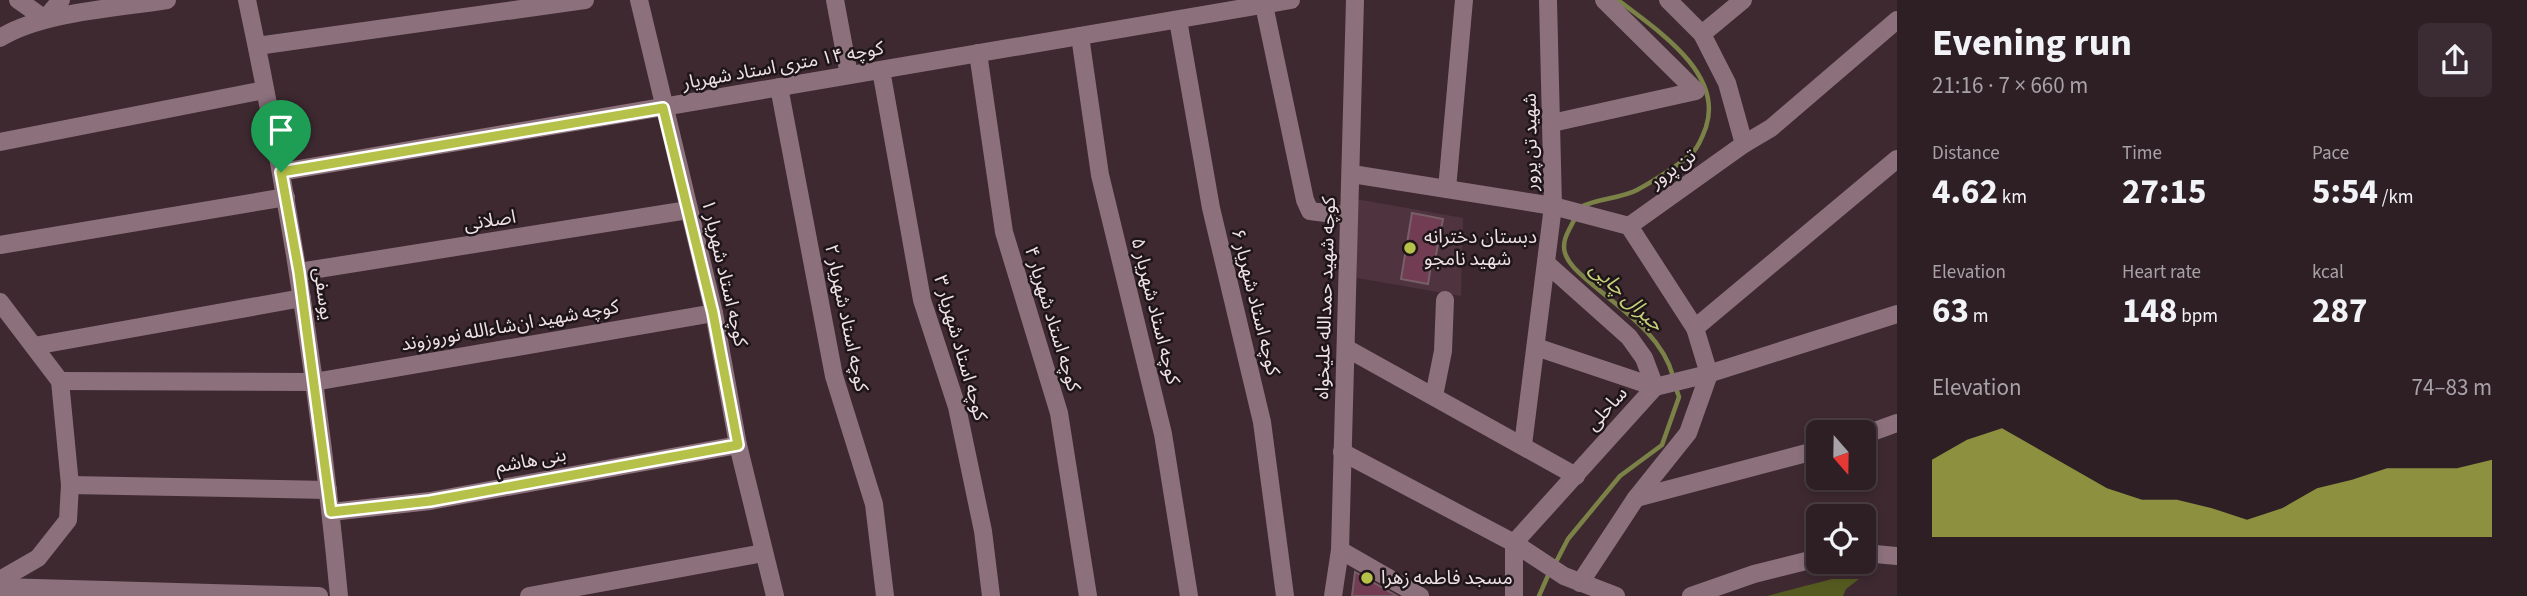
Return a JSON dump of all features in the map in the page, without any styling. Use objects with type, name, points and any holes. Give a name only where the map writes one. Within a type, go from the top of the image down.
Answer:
[{"type":"street","points":[[45,19],[61,0]]},
{"type":"street","points":[[0,38],[16,28],[45,19],[167,0]]},
{"type":"street","name":"یوسفی","points":[[247,0],[299,272],[331,512],[339,596]]},
{"type":"street","points":[[257,46],[585,0]]},
{"type":"street","name":"کوچه استاد شهریار ۱","points":[[639,0],[713,313],[738,445],[775,596]]},
{"type":"street","points":[[835,0],[849,75]]},
{"type":"street","name":"کوچه شهید حمدالله علیخواه","points":[[1333,596],[1340,550],[1355,0]]},
{"type":"street","points":[[1447,190],[1464,0]]},
{"type":"street","name":"شهید تن پرور","points":[[1352,174],[1553,206],[1548,0]]},
{"type":"street","points":[[1552,123],[1696,91],[1604,0]]},
{"type":"street","points":[[1668,0],[1702,34],[1727,83],[1744,144]]},
{"type":"street","points":[[1702,34],[1743,0]]},
{"type":"street","points":[[19,1],[45,19]]},
{"type":"street","points":[[1278,2],[1305,200],[1310,211],[1349,216]]},
{"type":"street","name":"کوچه ۱۴ متری استاد شهریار","points":[[281,172],[1178,20],[1201,7],[1278,2]]},
{"type":"street","name":"کوچه استاد شهریار ۶","points":[[1178,20],[1211,208],[1262,422],[1285,596]]},
{"type":"street","name":"تن پرور","points":[[1629,226],[1744,144],[1771,128],[1897,20]]},
{"type":"street","name":"کوچه استاد شهریار ۵","points":[[1080,36],[1100,174],[1163,434],[1189,596]]},
{"type":"street","name":"کوچه استاد شهریار ۴","points":[[978,53],[1004,232],[1059,413],[1088,596]]},
{"type":"street","name":"کوچه استاد شهریار ۳","points":[[881,70],[922,300],[957,407],[983,531],[991,596]]},
{"type":"street","name":"کوچه استاد شهریار ۲","points":[[779,87],[834,376],[874,504],[885,596]]},
{"type":"street","points":[[0,142],[264,89]]},
{"type":"street","points":[[1695,328],[1897,159]]},
{"type":"street","points":[[0,245],[286,197]]},
{"type":"street","points":[[1523,445],[1553,206],[1629,226],[1695,328],[1709,374],[1688,433],[1572,580]]},
{"type":"street","name":"اصلانی","points":[[299,272],[688,211]]},
{"type":"street","name":"ساحلی","points":[[1514,543],[1655,387],[1644,358],[1629,337],[1546,263]]},
{"type":"street","points":[[34,346],[302,298]]},
{"type":"street","points":[[1434,396],[1443,351],[1445,300]]},
{"type":"street","points":[[0,302],[60,381],[70,485],[68,520],[38,558],[0,580]]},
{"type":"street","name":"کوچه شهید ان‌شاءالله نوروزوند","points":[[60,381],[314,382],[713,313]]},
{"type":"street","points":[[1535,347],[1655,387],[1709,374],[1897,314]]},
{"type":"street","points":[[1346,348],[1576,475]]},
{"type":"street","points":[[1876,431],[1897,423]]},
{"type":"street","name":"بنی هاشم","points":[[331,512],[430,501],[738,445]]},
{"type":"street","points":[[1342,452],[1514,543],[1572,580],[1616,596]]},
{"type":"street","points":[[1636,498],[1806,453]]},
{"type":"street","points":[[70,485],[328,490]]},
{"type":"street","points":[[1514,543],[1514,596]]},
{"type":"street","points":[[1340,550],[1420,596]]},
{"type":"street","points":[[529,596],[763,553]]},
{"type":"street","points":[[1876,554],[1897,556]]},
{"type":"street","points":[[1691,596],[1755,574],[1806,561]]},
{"type":"street","points":[[0,587],[319,596]]},
{"type":"shaded area","name":"دبستان دخترانه شهید نامجو","points":[[1356,199],[1463,218],[1461,296],[1357,278]]},
{"type":"green space","points":[[1832,579],[1859,579],[1846,589],[1843,596],[1767,596]]},
{"type":"building","points":[[1412,213],[1443,219],[1428,284],[1401,279]]},
{"type":"building","name":"مسجد فاطمه زهرا","points":[[1355,572],[1397,596],[1352,596]]},
{"type":"waterway","name":"جیرال چایی","points":[[1581,207],[1630,193],[1659,177],[1694,151],[1706,127],[1709,107],[1705,88],[1696,70],[1667,38],[1618,0]]},
{"type":"waterway","name":"جیرال چایی","points":[[1575,218],[1564,244],[1570,262],[1651,336],[1668,362],[1673,376]]},
{"type":"waterway","name":"جیرال چایی","points":[[1555,564],[1568,539],[1620,476],[1662,445],[1679,397],[1675,385]]},
{"type":"waterway","name":"جیرال چایی","points":[[1539,596],[1550,571]]},
{"type":"place","name":"دبستان دخترانه شهید نامجو","points":[[1410,248]]},
{"type":"place","name":"مسجد فاطمه زهرا","points":[[1367,578]]},
{"type":"route","points":[[663,108],[713,313],[738,445],[430,501],[331,512],[299,272],[281,172],[663,108]]}]
